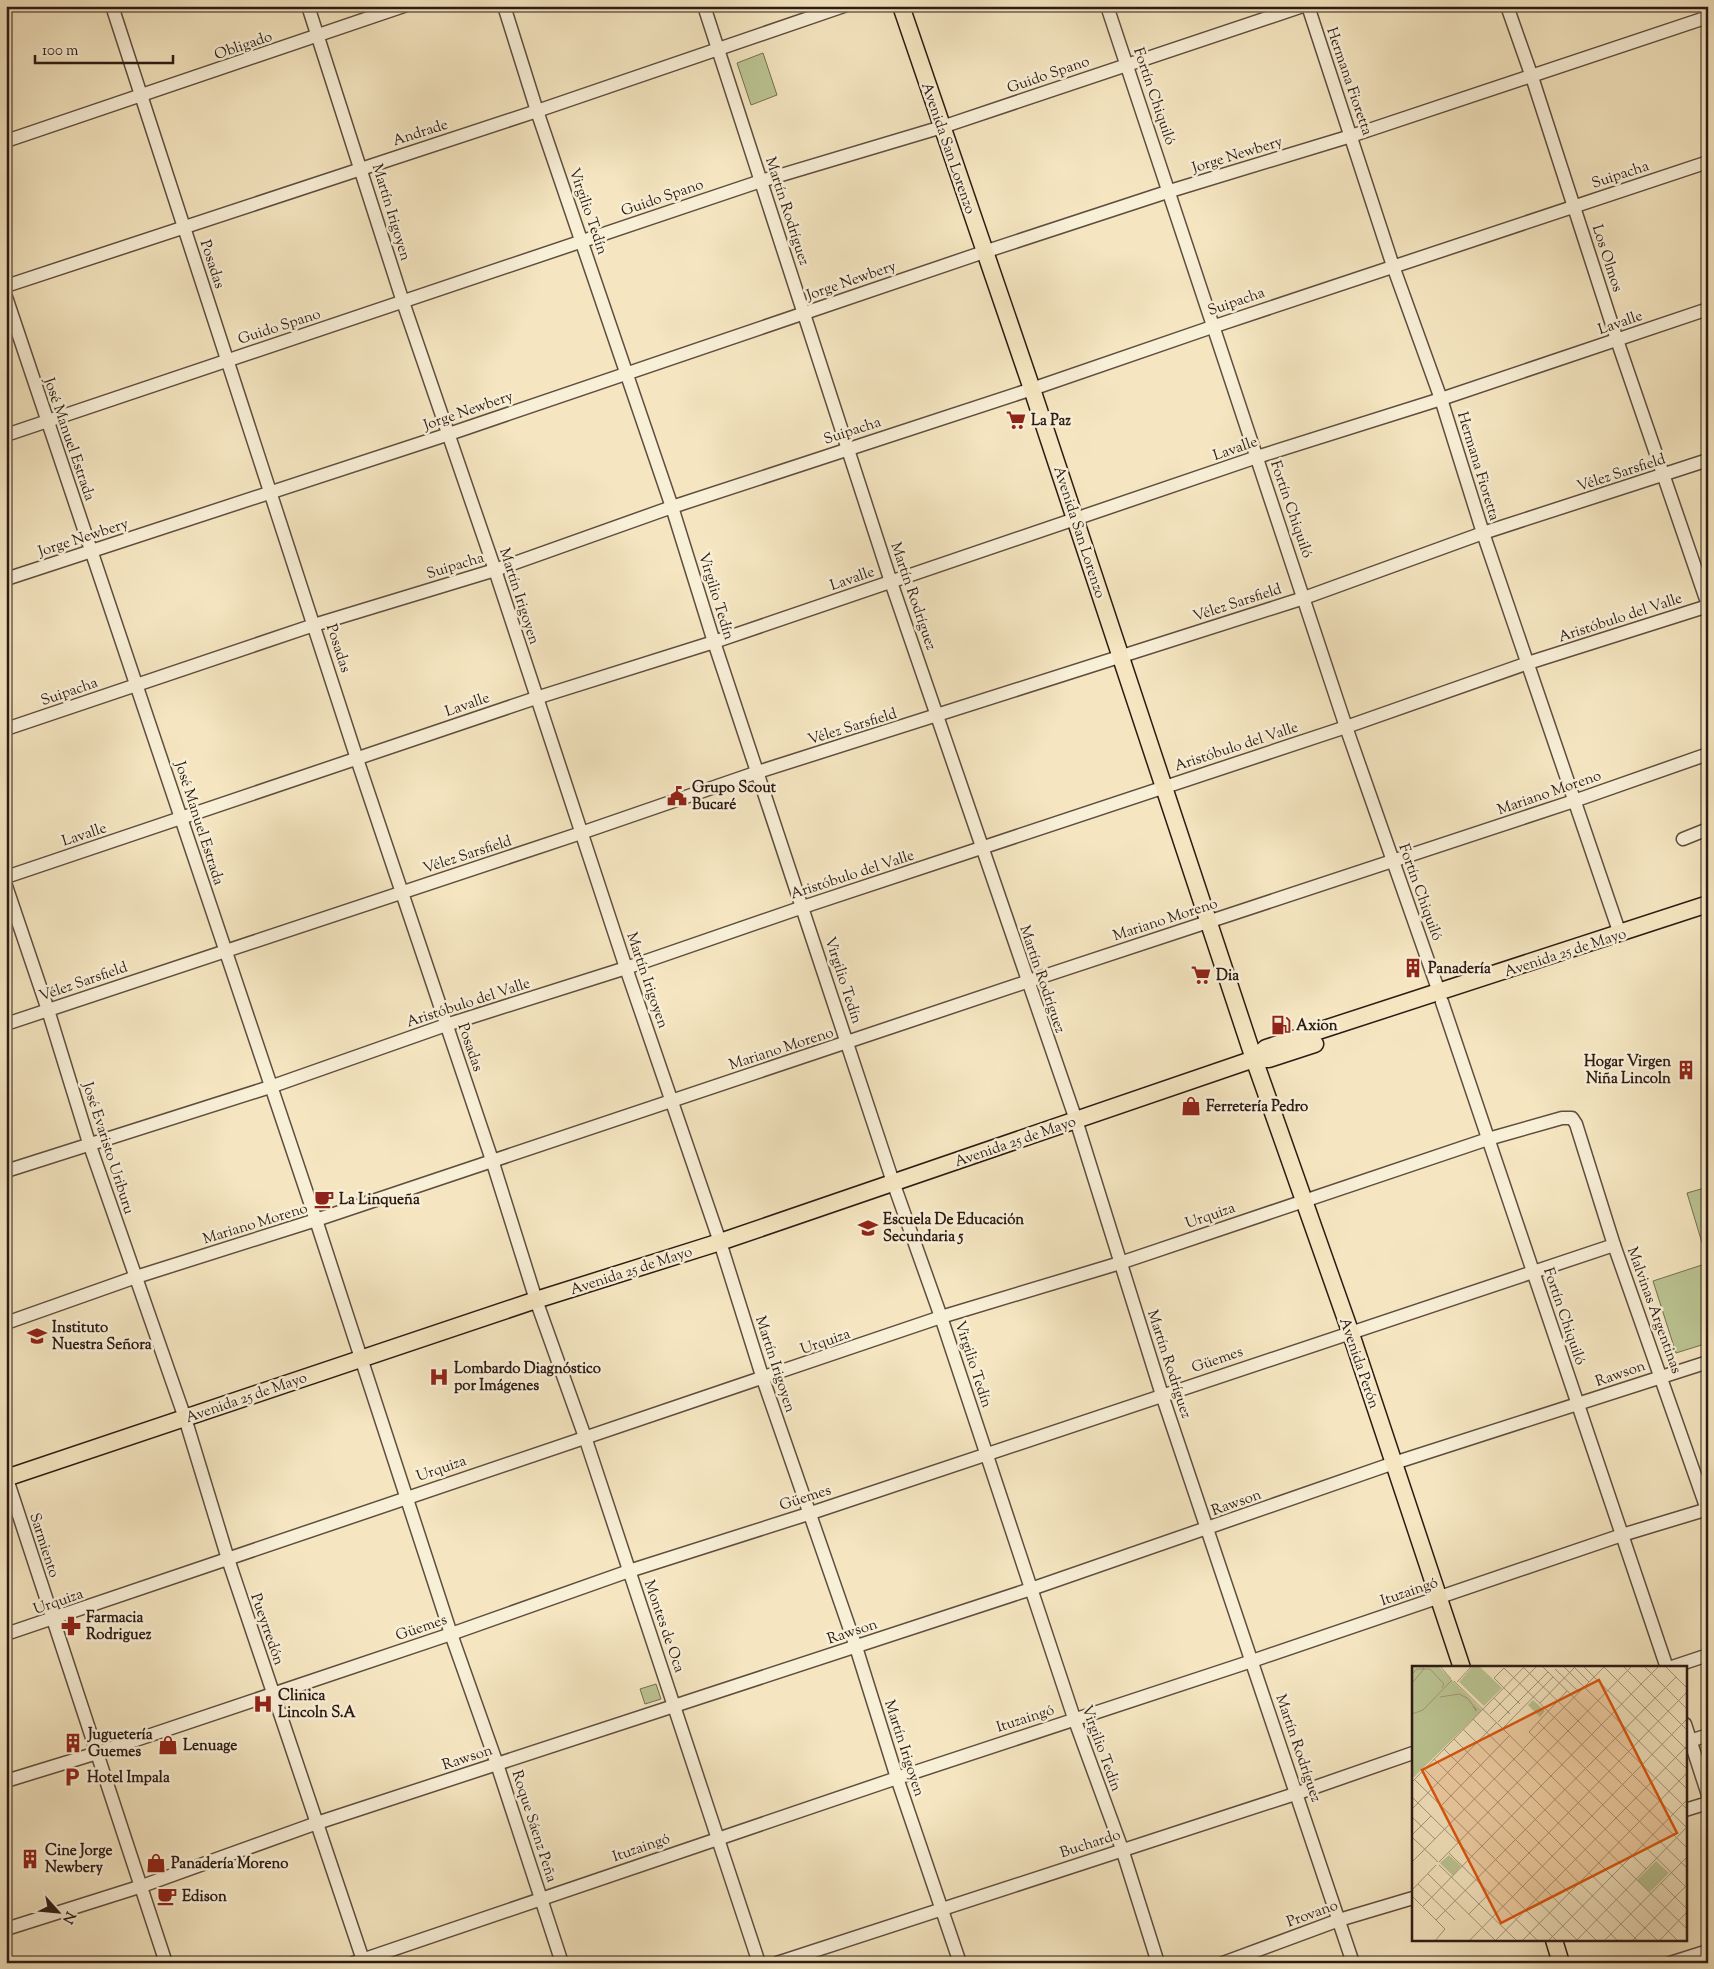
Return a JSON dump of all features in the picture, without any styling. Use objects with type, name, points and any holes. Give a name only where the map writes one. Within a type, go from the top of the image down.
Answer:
[{"type":"main road","name":"Avenida San Lorenzo","points":[[901,6],[1076,520],[1254,1058]]},
{"type":"main road","name":"Avenida 25 de Mayo","points":[[1622,939],[1708,904]]},
{"type":"main road","name":"Avenida 25 de Mayo","points":[[6,1477],[536,1300],[720,1242],[1254,1058],[1266,1048],[1441,997],[1622,939],[1708,916]]},
{"type":"main road","name":"Avenida Perón","points":[[1254,1058],[1350,1332],[1461,1666]]},
{"type":"main road","points":[[1555,1942],[1561,1963]]},
{"type":"street","name":"Posadas","points":[[112,6],[357,759],[492,1160],[536,1300]]},
{"type":"street","name":"Martín Irigoyen","points":[[308,6],[362,169],[403,302],[495,570],[626,968],[720,1242],[808,1514],[856,1647],[897,1778],[960,1963]]},
{"type":"street","name":"Obligado","points":[[6,141],[404,6]]},
{"type":"street","name":"Virgilio Tedín","points":[[504,6],[537,111],[583,241],[672,507],[714,642],[893,1182],[941,1317],[1074,1718],[1122,1849],[1158,1963]]},
{"type":"street","name":"Martín Rodríguez","points":[[704,6],[891,582],[938,716],[1026,982],[1076,1120],[1162,1394],[1298,1793],[1353,1963]]},
{"type":"street","name":"Andrade","points":[[6,286],[537,111],[844,6]]},
{"type":"street","name":"Fortín Chiquiló","points":[[1107,6],[1170,191],[1346,727],[1441,997],[1577,1404],[1667,1666]]},
{"type":"street","name":"Guido Spano","points":[[6,435],[761,181],[942,127],[1303,6]]},
{"type":"street","name":"Hermana Fioretta","points":[[1308,6],[1393,266],[1441,399],[1483,533],[1622,939]]},
{"type":"street","name":"Los Olmos","points":[[1507,6],[1532,77],[1616,340],[1665,476],[1708,606]]},
{"type":"street","points":[[1706,6],[1708,12]]},
{"type":"street","name":"Jorge Newbery","points":[[6,578],[92,552],[449,434],[984,252],[1170,191],[1351,136],[1708,17]]},
{"type":"street","name":"Suipacha","points":[[6,729],[314,625],[495,570],[672,507],[1032,389],[1214,326],[1708,162]]},
{"type":"street","name":"José Manuel Estrada","points":[[6,297],[362,1358]]},
{"type":"street","name":"Lavalle","points":[[6,877],[536,698],[714,642],[1257,457],[1441,399],[1708,309]]},
{"type":"street","name":"Vélez Sarsfield","points":[[6,1024],[224,950],[403,893],[758,772],[1304,598],[1483,533],[1665,476],[1708,460]]},
{"type":"street","name":"Aristóbulo del Valle","points":[[6,1171],[270,1086],[446,1024],[626,968],[803,907],[1346,727],[1528,664],[1708,606]]},
{"type":"street","name":"Mariano Moreno","points":[[6,1323],[136,1277],[316,1220],[1574,801],[1708,754]]},
{"type":"street","points":[[1683,838],[1708,830]]},
{"type":"street","name":"José Evaristo Uriburu","points":[[6,886],[90,1143],[185,1418]]},
{"type":"street","name":"Urquiza","points":[[6,1634],[52,1620],[585,1436],[763,1379],[941,1317],[1120,1263],[1488,1139],[1562,1118],[1572,1118]]},
{"type":"street","name":"Malvinas Argentinas","points":[[1572,1118],[1576,1124],[1614,1244],[1662,1376],[1707,1510]]},
{"type":"street","name":"Güemes","points":[[6,1781],[97,1753],[451,1634],[630,1571],[808,1514],[1614,1244]]},
{"type":"street","name":"Montes de Oca","points":[[536,1300],[585,1436],[759,1963]]},
{"type":"street","name":"Roque Sáenz Peña","points":[[362,1358],[451,1634],[497,1764],[562,1963]]},
{"type":"street","name":"Rawson","points":[[6,1929],[142,1886],[317,1823],[1031,1589],[1394,1463],[1708,1362]]},
{"type":"street","name":"Pueyrredón","points":[[185,1418],[228,1559],[317,1823],[360,1962]]},
{"type":"street","name":"Sarmiento","points":[[6,1477],[166,1963]]},
{"type":"street","name":"Ituzaingó","points":[[360,1962],[718,1838],[1074,1718],[1252,1661],[1622,1535],[1707,1510]]},
{"type":"street","points":[[1674,1666],[1708,1655]]},
{"type":"street","points":[[1686,1727],[1708,1795]]},
{"type":"street","points":[[1690,1741],[1708,1734]]},
{"type":"street","name":"Buchardo","points":[[777,1963],[1298,1793],[1412,1753]]},
{"type":"street","points":[[1686,1810],[1708,1803]]},
{"type":"street","name":"Provano","points":[[1222,1963],[1339,1920],[1412,1898]]},
{"type":"street","points":[[1670,1963],[1708,1951]]},
{"type":"green space","points":[[763,53],[777,95],[751,105],[737,63]]},
{"type":"green space","points":[[1708,1187],[1708,1245],[1703,1246],[1687,1193]]},
{"type":"green space","points":[[1708,1263],[1708,1343],[1676,1353],[1653,1281]]},
{"type":"green space","points":[[656,1684],[661,1699],[645,1704],[640,1689]]},
{"type":"place","name":"La Paz","points":[[1016,420]]},
{"type":"place","name":"Grupo Scout Bucaré","points":[[677,796]]},
{"type":"place","name":"Panadería","points":[[1413,968]]},
{"type":"place","name":"Dia","points":[[1201,975]]},
{"type":"place","name":"Axion","points":[[1281,1025]]},
{"type":"place","name":"Hogar Virgen Niña Lincoln","points":[[1686,1070]]},
{"type":"place","name":"Ferretería Pedro","points":[[1191,1106]]},
{"type":"place","name":"La Linqueña","points":[[324,1199]]},
{"type":"place","name":"Escuela De Educación Secundaria 5","points":[[868,1228]]},
{"type":"place","name":"Instituto Nuestra Señora","points":[[37,1336]]},
{"type":"place","name":"Lombardo Diagnóstico por Imágenes","points":[[439,1377]]},
{"type":"place","name":"Farmacia Rodriguez","points":[[71,1626]]},
{"type":"place","name":"Clinica Lincoln S.A","points":[[263,1704]]},
{"type":"place","name":"Juguetería Guemes","points":[[73,1743]]},
{"type":"place","name":"Lenuage","points":[[168,1745]]},
{"type":"place","name":"Hotel Impala","points":[[72,1777]]},
{"type":"place","name":"Cine Jorge Newbery","points":[[30,1859]]},
{"type":"place","name":"Panadería Moreno","points":[[156,1863]]},
{"type":"place","name":"Edison","points":[[167,1896]]}]
